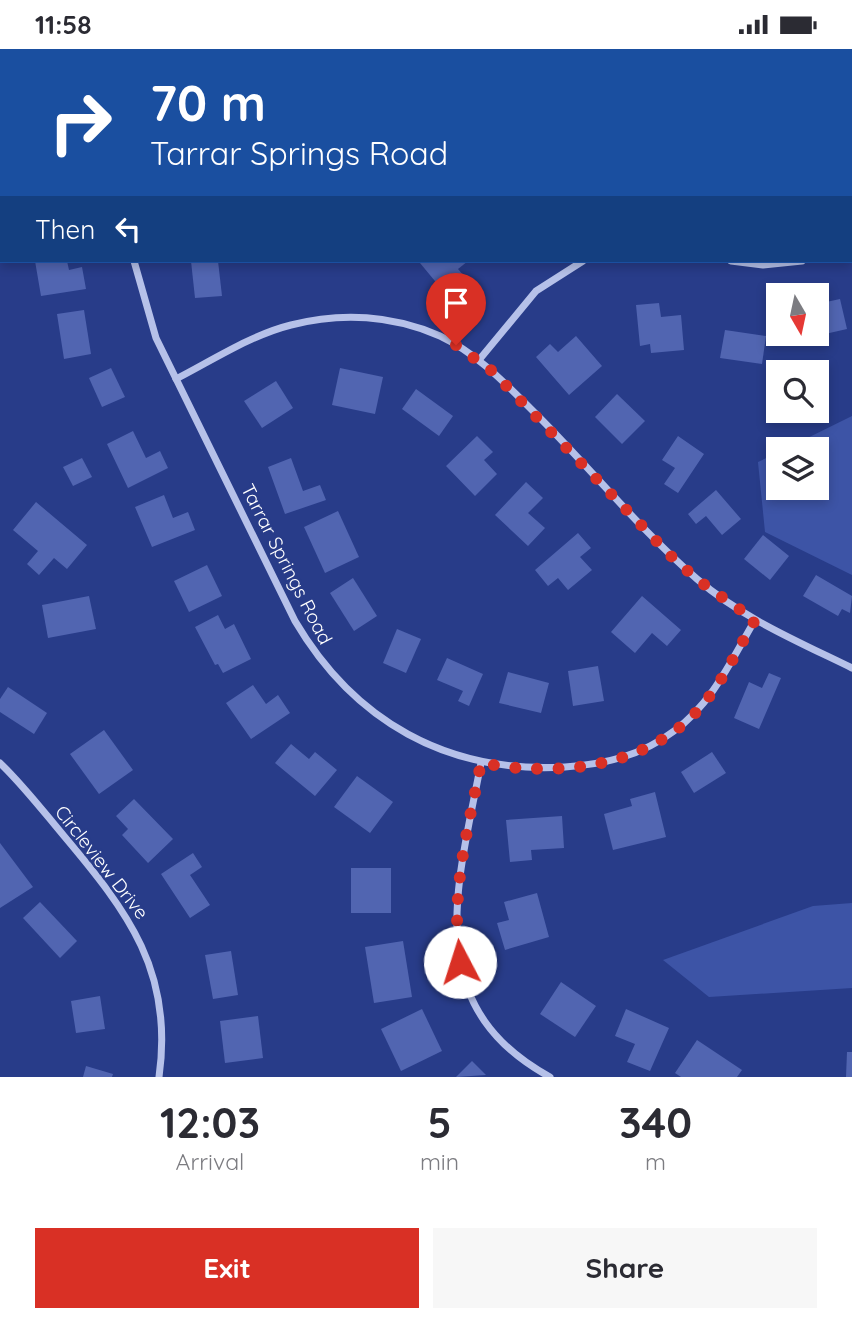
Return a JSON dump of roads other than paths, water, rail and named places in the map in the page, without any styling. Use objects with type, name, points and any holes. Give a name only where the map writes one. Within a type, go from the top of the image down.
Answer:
[{"type":"street","name":"Tarrar Springs Road","points":[[135,263],[148,316],[176,379],[314,653],[337,682],[379,717],[422,741],[481,763],[536,769],[590,765],[644,750],[676,731],[702,705],[755,620]]},
{"type":"street","points":[[479,360],[536,291],[580,263]]},
{"type":"street","points":[[747,263],[782,263]]},
{"type":"street","points":[[176,379],[256,338],[288,325],[322,318],[356,316],[408,324],[440,336],[479,360],[561,438],[671,556],[699,581],[755,620],[852,668]]},
{"type":"street","name":"Circleview Drive","points":[[0,763],[76,851],[136,930],[161,1010],[159,1077]]},
{"type":"street","points":[[481,763],[459,875],[456,909],[460,962],[469,993],[486,1026],[509,1050],[550,1077]]}]
